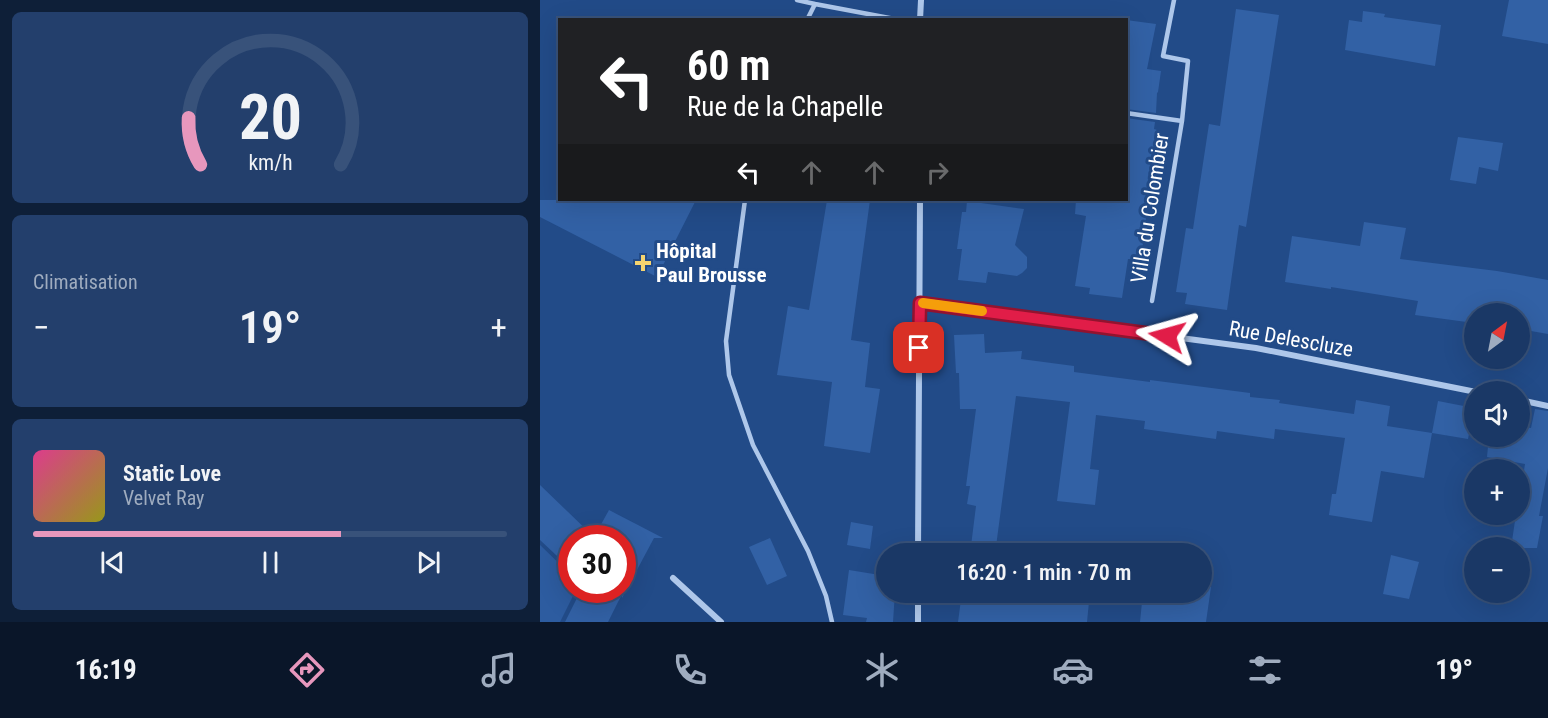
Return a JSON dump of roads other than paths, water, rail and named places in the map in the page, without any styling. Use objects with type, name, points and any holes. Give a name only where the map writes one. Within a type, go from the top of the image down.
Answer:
[{"type":"street","points":[[920,18],[921,0]]},
{"type":"street","points":[[918,543],[920,201]]},
{"type":"street","name":"Rue Delescluze","points":[[920,303],[1256,348],[1464,390]]},
{"type":"street","points":[[1530,402],[1548,406]]},
{"type":"street","points":[[673,578],[721,622]]},
{"type":"street","points":[[918,603],[918,622]]},
{"type":"lane","points":[[797,0],[889,18]]},
{"type":"lane","name":"Villa du Colombier","points":[[1152,302],[1182,120],[1188,61],[1163,56],[1174,0]]},
{"type":"lane","points":[[808,18],[815,4]]},
{"type":"lane","name":"Villa du Colombier","points":[[1128,112],[1182,120]]},
{"type":"lane","points":[[745,201],[726,341],[729,375],[753,445],[808,551],[826,596],[832,622]]},
{"type":"place","name":"Hôpital Paul Brousse","points":[[643,263]]}]
